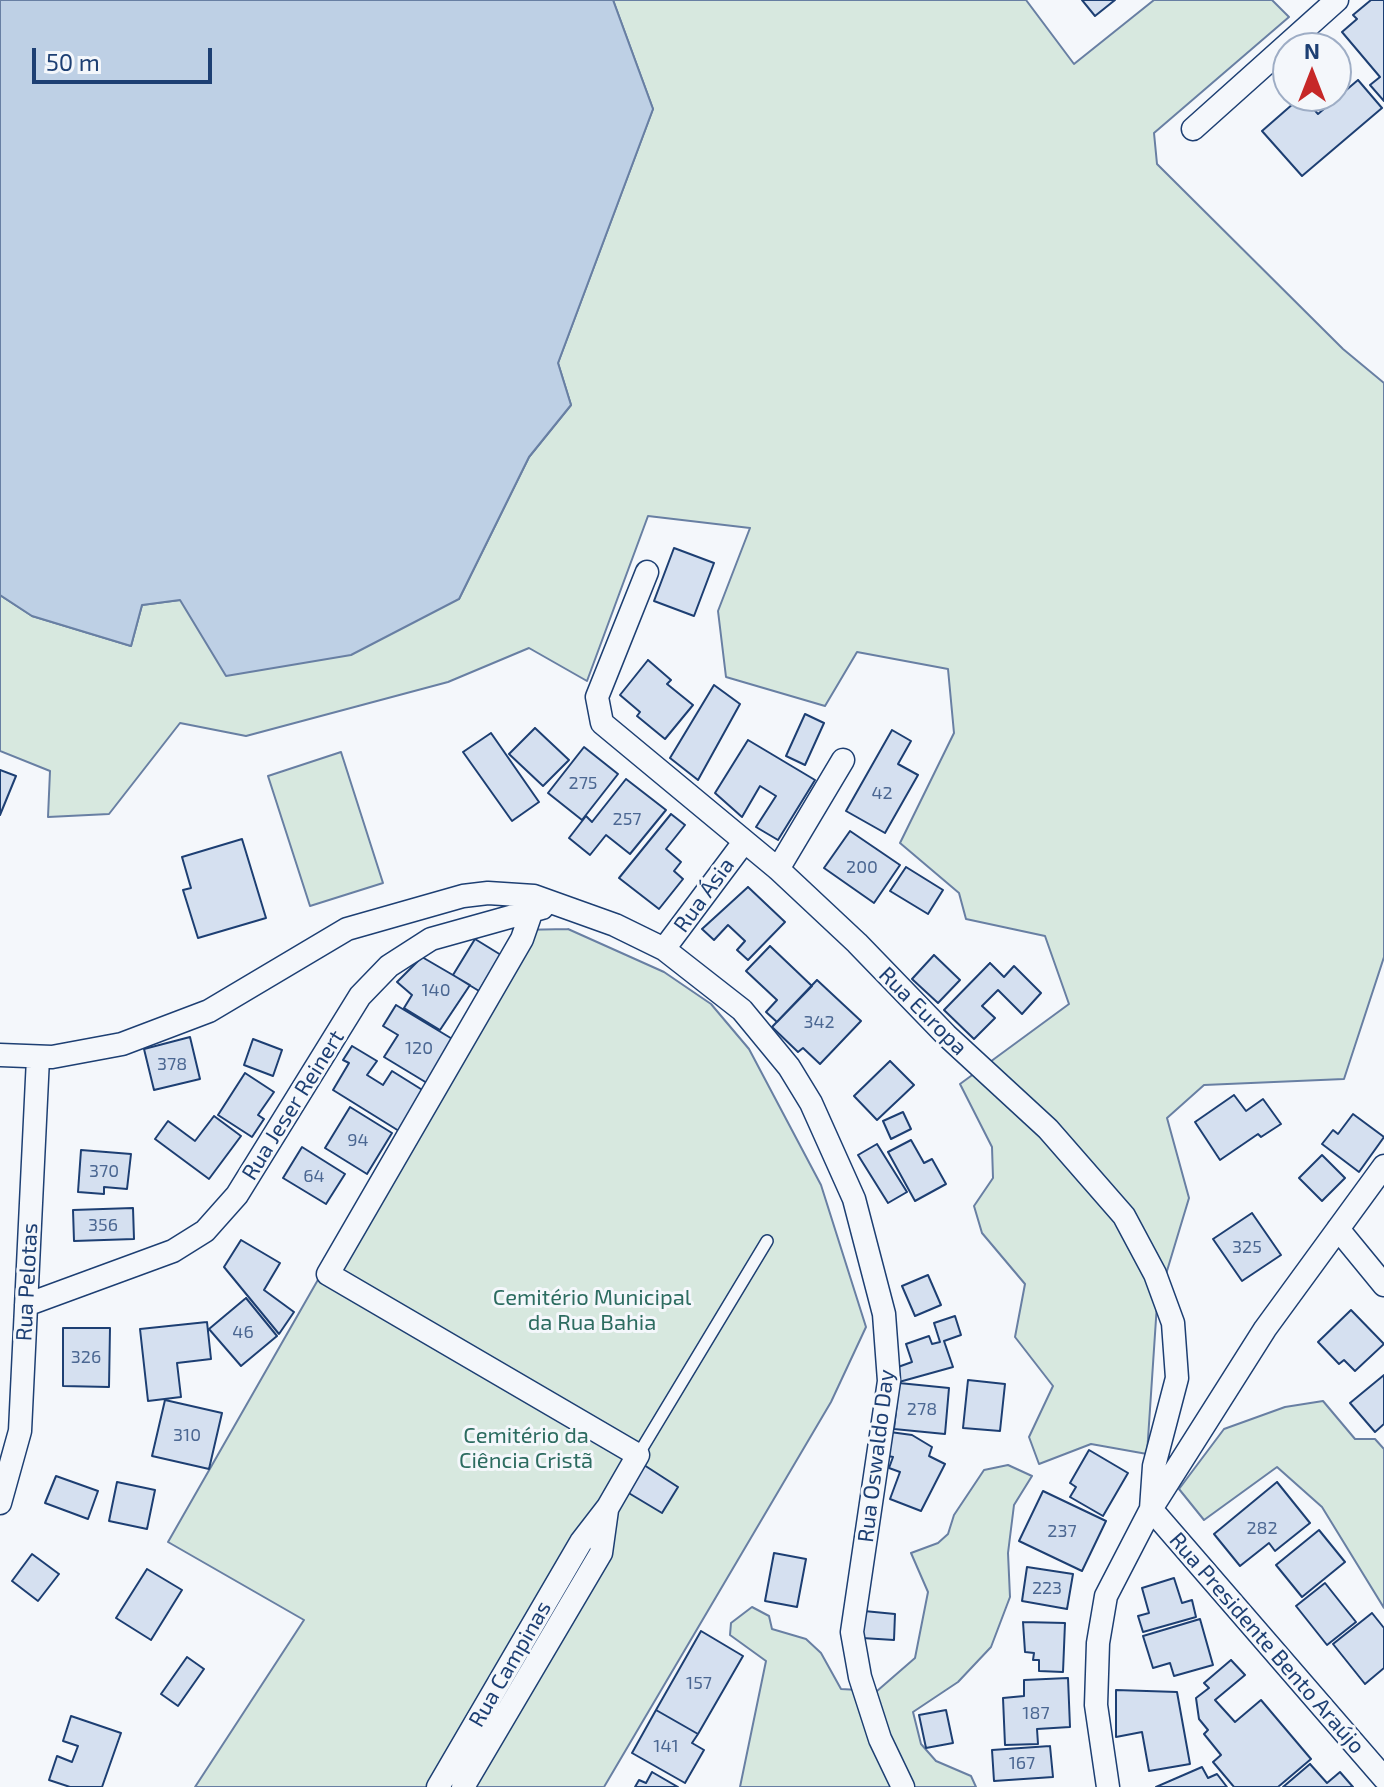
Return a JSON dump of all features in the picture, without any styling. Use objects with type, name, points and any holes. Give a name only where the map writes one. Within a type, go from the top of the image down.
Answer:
[{"type":"street","points":[[1193,129],[1337,0]]},
{"type":"street","name":"Rua Europa","points":[[647,572],[597,697],[597,711],[602,723],[778,869],[1048,1129],[1124,1216],[1155,1274],[1173,1323],[1177,1378],[1154,1466],[1151,1509]]},
{"type":"street","points":[[778,869],[843,760]]},
{"type":"street","name":"Rua Ásia","points":[[664,949],[744,842]]},
{"type":"street","name":"Rua Oswaldo Day","points":[[0,1055],[38,1058],[122,1044],[209,1011],[347,929],[488,893],[534,896],[664,949],[742,1010],[789,1067],[811,1103],[854,1199],[884,1314],[889,1381],[852,1632],[860,1677],[880,1739],[903,1787]]},
{"type":"street","name":"Rua Jeser Reinert","points":[[26,1305],[173,1251],[205,1231],[237,1195],[360,996],[389,966],[431,939],[531,913],[554,903]]},
{"type":"street","points":[[531,913],[522,939],[328,1274],[638,1455],[608,1507],[591,1547]]},
{"type":"street","name":"Rua Pelotas","points":[[0,1503],[20,1431],[38,1058]]},
{"type":"street","points":[[1108,1787],[1096,1705],[1098,1643],[1106,1596],[1151,1509],[1265,1329],[1384,1166]]},
{"type":"street","points":[[1338,1229],[1384,1285]]},
{"type":"street","name":"Rua Presidente Bento Araújo","points":[[1151,1509],[1384,1778]]},
{"type":"street","name":"Rua Campinas","points":[[438,1787],[591,1547]]},
{"type":"street","name":"Rua Campinas","points":[[463,1787],[591,1547]]},
{"type":"lane","points":[[638,1455],[767,1241]]},
{"type":"green space","points":[[613,0],[1026,0],[1074,64],[1154,0],[1272,0],[1289,17],[1154,133],[1157,164],[1343,349],[1384,383],[1384,957],[1344,1079],[1204,1085],[1167,1118],[1189,1198],[1157,1304],[1147,1454],[1091,1444],[1039,1464],[1029,1437],[1053,1386],[1015,1337],[1025,1284],[982,1233],[974,1206],[993,1178],[992,1147],[960,1084],[1069,1004],[1045,936],[966,919],[959,893],[900,843],[954,733],[948,669],[857,652],[825,706],[726,677],[718,611],[750,528],[648,516],[587,681],[529,648],[448,682],[246,736],[180,723],[109,814],[48,817],[50,771],[0,751],[0,595],[32,616],[131,646],[142,605],[180,600],[459,599],[529,457],[571,405],[558,363],[653,109]]},
{"type":"green space","points":[[341,752],[383,883],[310,906],[268,776]]},
{"type":"green space","name":"Cemitério Municipal da Rua Bahia","points":[[568,929],[664,972],[711,1004],[749,1049],[821,1185],[866,1327],[831,1402],[604,1787],[195,1787],[304,1620],[168,1542],[518,930]]},
{"type":"green space","points":[[1323,1401],[1355,1439],[1375,1439],[1384,1449],[1384,1608],[1322,1507],[1277,1467],[1204,1520],[1179,1489],[1224,1429],[1285,1407]]},
{"type":"green space","points":[[1008,1465],[1032,1476],[1014,1505],[1008,1553],[1010,1597],[991,1647],[958,1682],[913,1712],[921,1744],[936,1761],[971,1776],[976,1787],[740,1787],[766,1661],[730,1635],[731,1623],[752,1607],[769,1616],[772,1629],[806,1639],[821,1653],[841,1689],[877,1691],[915,1658],[928,1592],[911,1553],[938,1543],[948,1534],[954,1515],[984,1470]]},
{"type":"water","points":[[0,0],[613,0],[653,109],[558,363],[571,405],[529,457],[459,599],[351,655],[226,676],[180,600],[142,605],[131,646],[32,616],[0,595]]},
{"type":"building","points":[[1082,0],[1115,0],[1095,16]]},
{"type":"building","points":[[1371,0],[1384,0],[1384,101],[1370,85],[1380,77],[1352,44],[1352,32],[1342,32],[1357,19],[1353,15]]},
{"type":"building","points":[[1358,80],[1382,108],[1302,176],[1262,131],[1284,112],[1352,112],[1352,85]]},
{"type":"building","points":[[674,548],[714,563],[694,616],[654,601]]},
{"type":"building","points":[[648,660],[671,680],[667,684],[693,705],[665,739],[637,716],[640,712],[620,695]]},
{"type":"building","points":[[714,685],[740,704],[698,780],[670,758]]},
{"type":"building","points":[[805,714],[824,723],[805,765],[786,756]]},
{"type":"building","points":[[535,728],[569,760],[543,786],[509,754]]},
{"type":"building","points":[[892,730],[911,741],[898,764],[918,775],[885,833],[846,811]]},
{"type":"building","points":[[491,733],[539,802],[512,821],[463,752]]},
{"type":"building","points":[[748,740],[815,780],[778,840],[756,827],[776,796],[760,786],[742,817],[715,793]]},
{"type":"building","points":[[584,747],[618,774],[582,820],[548,793]]},
{"type":"building","points":[[0,770],[16,776],[0,815]]},
{"type":"building","points":[[626,779],[666,810],[630,854],[606,835],[590,855],[569,838],[586,816],[592,822]]},
{"type":"building","points":[[671,814],[685,825],[666,849],[681,862],[674,871],[683,879],[659,909],[619,878]]},
{"type":"building","points":[[850,831],[900,865],[874,903],[824,868]]},
{"type":"building","points":[[242,839],[266,918],[198,938],[183,890],[191,888],[182,857]]},
{"type":"building","points":[[906,867],[943,890],[928,914],[890,891]]},
{"type":"building","points":[[748,887],[785,922],[748,960],[737,950],[745,941],[728,925],[714,940],[702,929]]},
{"type":"building","points":[[475,939],[501,955],[479,991],[453,975]]},
{"type":"building","points":[[770,946],[812,986],[777,1022],[766,1012],[777,1000],[746,971]]},
{"type":"building","points":[[934,955],[960,980],[938,1003],[912,979]]},
{"type":"building","points":[[422,957],[470,985],[440,1030],[404,1008],[412,995],[397,982]]},
{"type":"building","points":[[990,963],[1004,977],[1014,966],[1041,993],[1022,1014],[998,990],[982,1006],[995,1018],[974,1039],[944,1010]]},
{"type":"building","points":[[817,980],[861,1021],[820,1064],[803,1048],[798,1052],[772,1027]]},
{"type":"building","points":[[396,1005],[454,1040],[427,1083],[384,1057],[398,1035],[383,1026]]},
{"type":"building","points":[[190,1037],[200,1079],[154,1090],[144,1049]]},
{"type":"building","points":[[253,1039],[282,1050],[273,1076],[244,1065]]},
{"type":"building","points":[[352,1046],[377,1061],[367,1075],[383,1085],[392,1071],[424,1091],[399,1131],[333,1090],[349,1063],[343,1060]]},
{"type":"building","points":[[890,1061],[914,1085],[877,1120],[854,1096]]},
{"type":"building","points":[[245,1073],[274,1092],[258,1115],[264,1119],[252,1137],[218,1115]]},
{"type":"building","points":[[1234,1095],[1246,1111],[1263,1099],[1281,1124],[1261,1137],[1258,1134],[1220,1160],[1195,1122]]},
{"type":"building","points":[[350,1107],[392,1133],[367,1174],[325,1148]]},
{"type":"building","points":[[903,1112],[911,1129],[891,1139],[883,1121]]},
{"type":"building","points":[[1353,1114],[1384,1137],[1359,1172],[1322,1144],[1333,1130],[1338,1134]]},
{"type":"building","points":[[214,1116],[241,1136],[209,1179],[155,1139],[168,1121],[195,1141]]},
{"type":"building","points":[[911,1140],[924,1163],[932,1159],[946,1184],[915,1201],[888,1152]]},
{"type":"building","points":[[877,1144],[907,1192],[888,1203],[858,1155]]},
{"type":"building","points":[[302,1147],[345,1174],[326,1204],[283,1178]]},
{"type":"building","points":[[81,1150],[131,1154],[127,1189],[104,1187],[104,1194],[78,1192]]},
{"type":"building","points":[[1322,1155],[1345,1178],[1322,1201],[1299,1178]]},
{"type":"building","points":[[133,1208],[134,1239],[74,1241],[73,1210]]},
{"type":"building","points":[[1252,1213],[1281,1255],[1242,1281],[1213,1239]]},
{"type":"building","points":[[241,1240],[280,1263],[264,1290],[294,1312],[279,1334],[224,1267]]},
{"type":"building","points":[[928,1275],[941,1305],[915,1316],[902,1286]]},
{"type":"building","points":[[246,1298],[277,1336],[241,1366],[209,1329]]},
{"type":"building","points":[[1351,1310],[1384,1344],[1355,1371],[1344,1360],[1339,1364],[1318,1342]]},
{"type":"building","points":[[955,1316],[961,1335],[944,1341],[953,1367],[899,1382],[898,1367],[912,1362],[906,1344],[929,1336],[932,1344],[940,1342],[934,1323]]},
{"type":"building","points":[[207,1322],[211,1359],[177,1363],[181,1397],[148,1401],[140,1329]]},
{"type":"building","points":[[63,1328],[110,1328],[109,1387],[63,1386]]},
{"type":"building","points":[[1384,1375],[1384,1424],[1375,1432],[1350,1403]]},
{"type":"building","points":[[968,1380],[1005,1384],[1000,1431],[963,1428]]},
{"type":"building","points":[[899,1383],[949,1388],[945,1434],[894,1429]]},
{"type":"building","points":[[165,1400],[222,1413],[209,1469],[152,1456]]},
{"type":"building","points":[[890,1432],[912,1435],[932,1447],[929,1456],[945,1464],[921,1511],[890,1499],[900,1472],[889,1468],[893,1457],[888,1456]]},
{"type":"building","points":[[1089,1450],[1128,1473],[1103,1516],[1070,1497],[1076,1487],[1070,1483]]},
{"type":"building","points":[[644,1465],[678,1487],[662,1513],[627,1492]]},
{"type":"building","points":[[56,1476],[98,1491],[88,1519],[45,1503]]},
{"type":"building","points":[[117,1482],[155,1490],[147,1529],[109,1521]]},
{"type":"building","points":[[1277,1482],[1310,1523],[1275,1551],[1269,1543],[1240,1566],[1214,1534]]},
{"type":"building","points":[[1043,1491],[1106,1521],[1082,1571],[1019,1541]]},
{"type":"building","points":[[1319,1530],[1345,1562],[1302,1597],[1276,1565]]},
{"type":"building","points":[[774,1553],[806,1559],[797,1607],[765,1601]]},
{"type":"building","points":[[32,1554],[59,1574],[38,1601],[12,1581]]},
{"type":"building","points":[[1027,1567],[1073,1574],[1067,1609],[1022,1601]]},
{"type":"building","points":[[147,1569],[182,1590],[151,1640],[116,1618]]},
{"type":"building","points":[[1174,1578],[1182,1603],[1192,1600],[1196,1617],[1143,1632],[1138,1616],[1149,1613],[1142,1588]]},
{"type":"building","points":[[1325,1583],[1356,1622],[1327,1645],[1296,1606]]},
{"type":"building","points":[[864,1611],[895,1614],[894,1640],[862,1638]]},
{"type":"building","points":[[1372,1613],[1384,1628],[1384,1668],[1365,1684],[1333,1644]]},
{"type":"building","points":[[1200,1619],[1213,1665],[1174,1676],[1170,1663],[1153,1668],[1143,1636]]},
{"type":"building","points":[[1023,1622],[1065,1623],[1063,1672],[1039,1671],[1039,1660],[1033,1660],[1034,1653],[1025,1652]]},
{"type":"building","points":[[701,1631],[743,1656],[698,1734],[656,1710]]},
{"type":"building","points":[[187,1657],[204,1669],[178,1706],[161,1694]]},
{"type":"building","points":[[1231,1660],[1245,1675],[1215,1700],[1235,1722],[1261,1700],[1311,1759],[1278,1787],[1234,1787],[1213,1762],[1221,1755],[1204,1734],[1208,1730],[1199,1719],[1196,1698],[1209,1688],[1204,1683]]},
{"type":"building","points":[[1068,1678],[1070,1727],[1037,1729],[1038,1744],[1005,1745],[1003,1698],[1024,1696],[1024,1680]]},
{"type":"building","points":[[1116,1690],[1177,1692],[1190,1764],[1149,1771],[1142,1732],[1116,1737]]},
{"type":"building","points":[[656,1710],[698,1734],[692,1743],[704,1750],[685,1783],[632,1753]]},
{"type":"building","points":[[946,1710],[953,1743],[926,1748],[919,1715]]},
{"type":"building","points":[[71,1716],[121,1733],[102,1787],[70,1787],[49,1780],[57,1756],[72,1762],[78,1746],[63,1741]]},
{"type":"building","points":[[1050,1746],[1053,1777],[994,1781],[992,1750]]},
{"type":"building","points":[[1310,1764],[1327,1783],[1340,1772],[1353,1787],[1283,1787]]},
{"type":"building","points":[[1202,1767],[1208,1778],[1217,1774],[1227,1787],[1156,1787]]},
{"type":"building","points":[[652,1772],[678,1787],[635,1787],[639,1780],[646,1783]]},
{"type":"park label","name":"Cemitério da Ciência Cristã","points":[[526,1448]]}]
